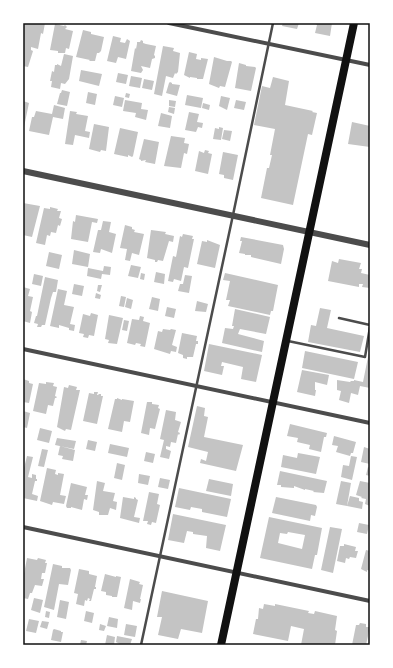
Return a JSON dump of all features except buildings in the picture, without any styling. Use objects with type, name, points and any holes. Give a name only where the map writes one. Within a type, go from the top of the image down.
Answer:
[{"type":"main road","points":[[221,645],[354,23]]},
{"type":"street","points":[[169,23],[370,65]]},
{"type":"street","points":[[23,170],[370,245]]},
{"type":"street","points":[[23,350],[370,423]]},
{"type":"street","points":[[23,527],[370,601]]},
{"type":"lane","points":[[141,645],[273,23]]},
{"type":"lane","points":[[286,341],[365,357],[370,326],[339,318]]}]
